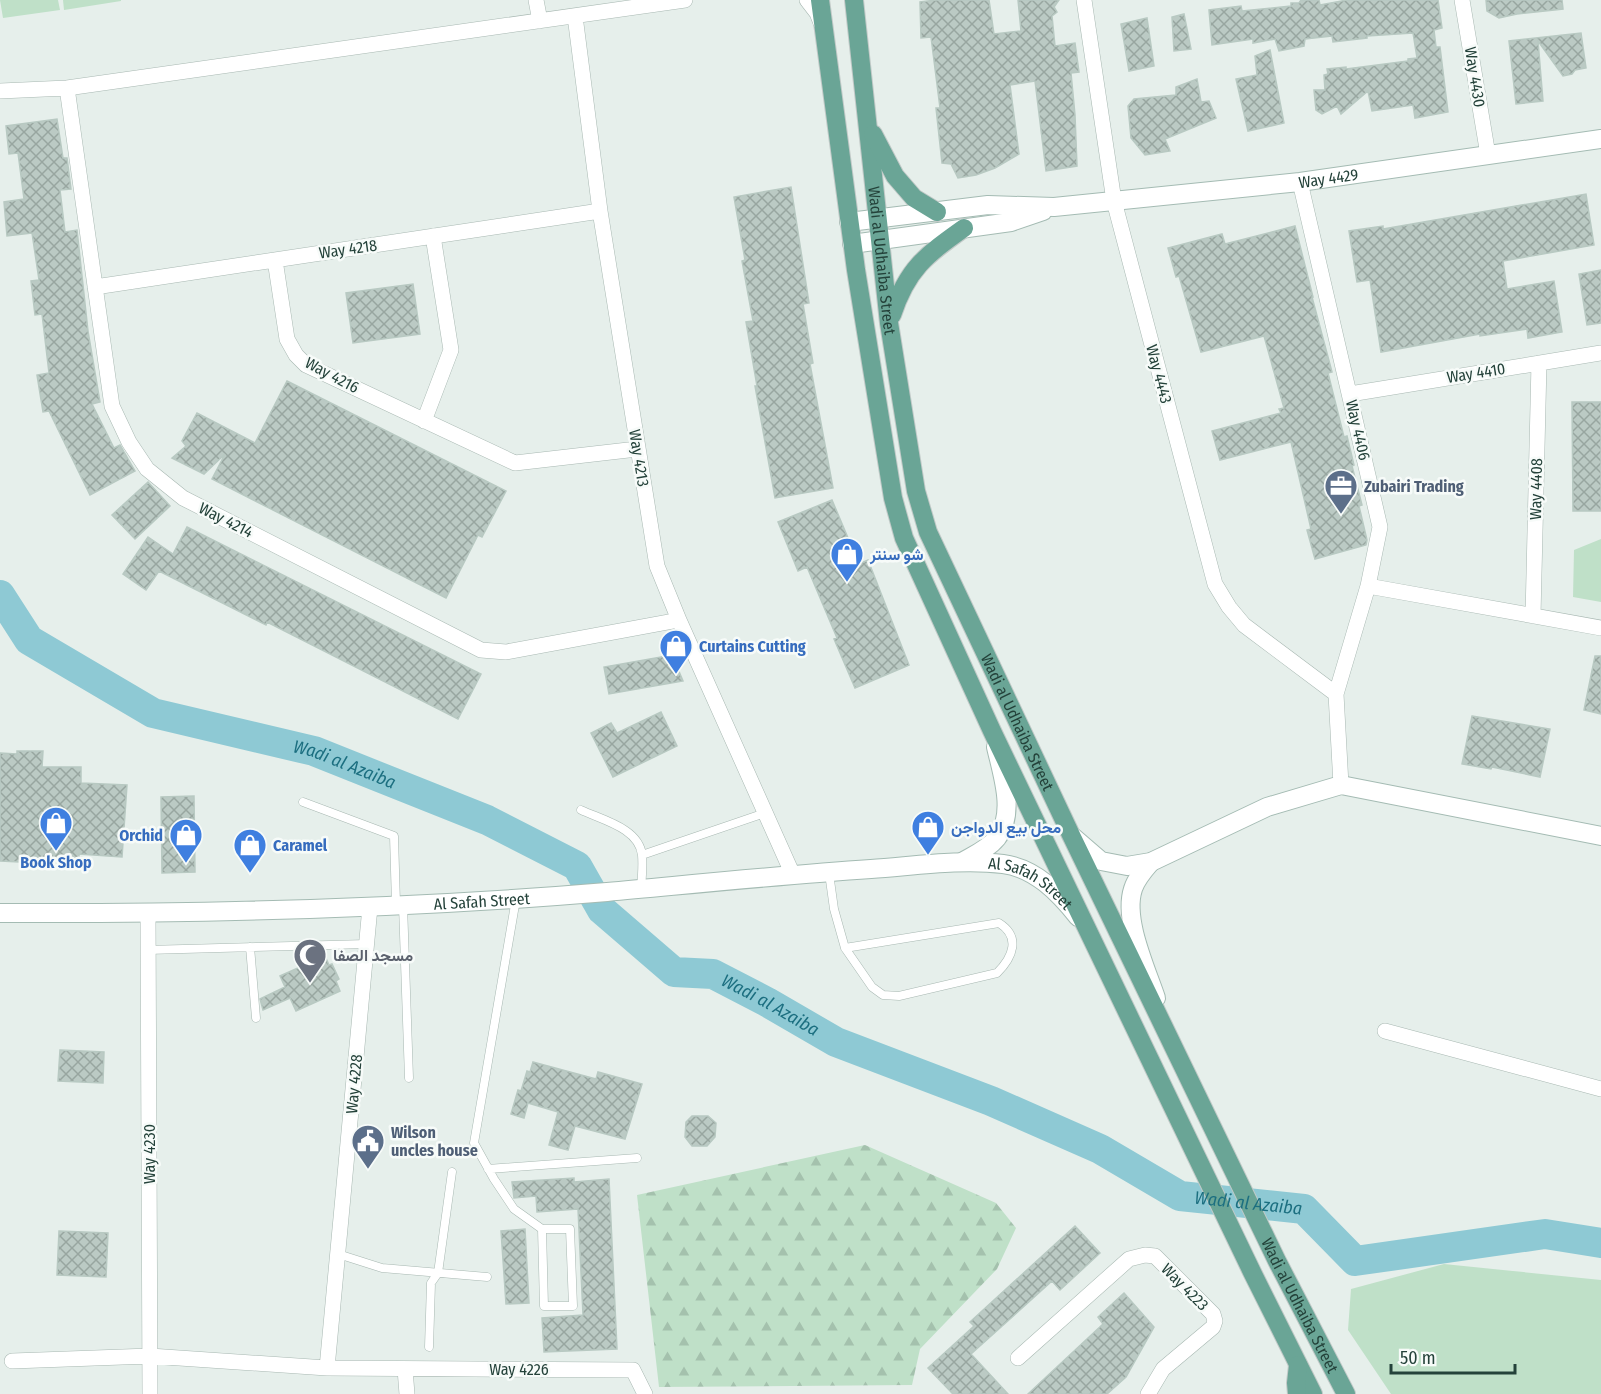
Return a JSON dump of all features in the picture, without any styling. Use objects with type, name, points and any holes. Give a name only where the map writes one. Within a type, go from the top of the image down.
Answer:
[{"type":"main road","name":"Wadi al Udhaiba Street","points":[[820,0],[852,244],[893,498],[904,538],[992,731],[1313,1394]]},
{"type":"main road","name":"Wadi al Udhaiba Street","points":[[854,0],[889,322],[916,491],[928,532],[1071,835],[1277,1261],[1346,1394]]},
{"type":"main road","points":[[867,123],[895,176],[914,198],[937,212]]},
{"type":"main road","points":[[889,322],[900,290],[916,268],[935,249],[963,228]]},
{"type":"main road","points":[[1297,1394],[1298,1363]]},
{"type":"street","points":[[536,0],[540,21]]},
{"type":"street","points":[[0,90],[67,88],[685,0]]},
{"type":"street","points":[[807,0],[817,13],[825,34]]},
{"type":"street","name":"Way 4443","points":[[1088,0],[1114,201],[1215,584],[1229,607],[1244,625],[1336,694]]},
{"type":"street","name":"Way 4430","points":[[1462,0],[1488,155]]},
{"type":"street","name":"Way 4213","points":[[575,16],[600,211],[657,566],[793,875]]},
{"type":"street","name":"Way 4214","points":[[67,88],[112,406],[129,442],[147,469],[183,498],[481,650],[506,652],[679,620]]},
{"type":"street","name":"Way 4429","points":[[849,222],[988,205],[1054,207],[1300,182],[1601,139]]},
{"type":"street","name":"Way 4406","points":[[1300,182],[1380,527],[1368,586],[1336,694],[1341,785]]},
{"type":"street","name":"Way 4429","points":[[852,244],[1011,222],[1054,207]]},
{"type":"street","name":"Way 4218","points":[[95,287],[600,211]]},
{"type":"street","points":[[424,421],[451,350],[432,236]]},
{"type":"street","name":"Way 4216","points":[[275,260],[287,339],[296,355],[306,365],[515,463],[638,448]]},
{"type":"street","name":"Way 4410","points":[[1350,394],[1601,353]]},
{"type":"street","name":"Way 4408","points":[[1533,616],[1539,363]]},
{"type":"street","points":[[1368,586],[1601,628]]},
{"type":"street","name":"Al Safah Street","points":[[962,862],[986,848],[1005,824],[1004,781],[992,731]]},
{"type":"street","points":[[1071,835],[1101,861],[1127,866],[1150,862],[1267,807],[1341,785],[1601,836]]},
{"type":"street","name":"Al Safah Street","points":[[0,913],[148,914],[400,906],[574,895],[962,862],[1005,864],[1029,871],[1067,902],[1086,927]]},
{"type":"street","points":[[1150,862],[1133,890],[1130,909],[1165,1027]]},
{"type":"street","name":"Way 4228","points":[[327,1368],[370,907]]},
{"type":"street","name":"Way 4230","points":[[148,914],[150,1394]]},
{"type":"street","points":[[1385,1031],[1601,1089]]},
{"type":"street","name":"Way 4223","points":[[1018,1358],[1129,1259],[1145,1255],[1155,1256],[1213,1314],[1215,1321],[1213,1327],[1163,1369],[1148,1394]]},
{"type":"street","name":"Way 4226","points":[[12,1360],[150,1356],[327,1368],[633,1370],[645,1394]]},
{"type":"street","points":[[405,1369],[407,1394]]},
{"type":"lane","points":[[303,802],[394,836],[409,1078]]},
{"type":"lane","points":[[581,810],[632,834],[639,843],[642,855],[632,889]]},
{"type":"lane","points":[[642,855],[765,813]]},
{"type":"lane","points":[[829,872],[834,909],[845,948],[872,987],[883,995],[898,996],[997,973],[1009,961],[1013,947],[1008,928],[999,922],[845,948]]},
{"type":"lane","points":[[516,899],[474,1143],[514,1209],[542,1229],[570,1229],[573,1306],[544,1306],[542,1229]]},
{"type":"lane","points":[[147,950],[367,944]]},
{"type":"lane","points":[[250,947],[256,1018]]},
{"type":"lane","points":[[488,1169],[636,1158]]},
{"type":"lane","points":[[429,1347],[431,1283],[438,1273],[452,1172]]},
{"type":"lane","points":[[338,1254],[382,1268],[487,1277]]},
{"type":"green space","points":[[0,0],[58,0],[60,10],[3,18]]},
{"type":"green space","points":[[63,0],[121,0],[121,1],[64,10]]},
{"type":"green space","points":[[1601,539],[1601,602],[1573,597],[1574,550]]},
{"type":"green space","points":[[865,1145],[996,1203],[1016,1228],[997,1269],[920,1349],[912,1385],[659,1387],[637,1195]]},
{"type":"green space","points":[[1444,1264],[1601,1280],[1601,1394],[1391,1394],[1348,1330],[1351,1289]]},
{"type":"building","points":[[989,0],[994,34],[1021,31],[1018,0],[1059,0],[1054,7],[1057,12],[1052,16],[1055,46],[1075,43],[1079,72],[1071,73],[1077,166],[1046,171],[1035,81],[1010,85],[1019,154],[995,168],[976,175],[958,178],[951,164],[942,163],[936,108],[940,108],[931,37],[921,38],[920,2]]},
{"type":"building","points":[[1301,0],[1319,0],[1320,5],[1347,0],[1438,0],[1442,28],[1434,30],[1436,47],[1440,47],[1448,112],[1415,118],[1413,105],[1372,111],[1368,91],[1341,114],[1337,106],[1322,114],[1316,110],[1314,90],[1325,90],[1324,75],[1328,74],[1327,69],[1346,67],[1346,69],[1417,58],[1413,33],[1367,36],[1367,38],[1333,42],[1332,36],[1305,39],[1304,46],[1279,51],[1275,39],[1253,43],[1253,39],[1212,45],[1209,10],[1241,6],[1242,11],[1291,6],[1291,3],[1299,3]]},
{"type":"building","points":[[1486,0],[1562,0],[1563,9],[1499,18],[1487,11]]},
{"type":"building","points":[[1184,14],[1191,49],[1174,51],[1172,17]]},
{"type":"building","points":[[1147,18],[1154,66],[1129,71],[1121,24]]},
{"type":"building","points":[[1581,33],[1586,68],[1563,76],[1538,41],[1543,101],[1516,104],[1509,41]]},
{"type":"building","points":[[1270,50],[1284,123],[1248,131],[1236,79],[1257,75],[1255,56]]},
{"type":"building","points":[[1197,79],[1201,102],[1209,101],[1216,118],[1165,139],[1170,151],[1145,155],[1131,138],[1128,106],[1134,99],[1176,95],[1176,87]]},
{"type":"building","points":[[57,119],[63,158],[67,158],[71,189],[60,190],[65,232],[77,230],[88,331],[100,402],[92,404],[114,448],[120,445],[135,471],[90,495],[49,411],[43,412],[37,375],[49,373],[42,314],[35,315],[31,281],[39,280],[32,233],[7,236],[4,202],[24,199],[18,153],[9,154],[6,126]]},
{"type":"building","points":[[791,187],[809,303],[803,304],[813,363],[810,364],[833,488],[775,498],[746,322],[753,321],[734,197]]},
{"type":"building","points":[[1586,194],[1594,245],[1503,261],[1507,289],[1554,281],[1562,332],[1528,338],[1527,329],[1480,336],[1480,334],[1381,352],[1370,280],[1357,282],[1349,231],[1383,226],[1383,229]]},
{"type":"building","points":[[1295,226],[1332,372],[1328,373],[1344,437],[1347,436],[1354,465],[1352,466],[1362,505],[1359,506],[1367,540],[1366,545],[1315,559],[1307,530],[1311,529],[1291,442],[1220,460],[1212,431],[1281,413],[1279,409],[1284,408],[1264,336],[1201,352],[1179,276],[1176,277],[1168,248],[1222,234],[1225,244]]},
{"type":"building","points":[[1601,270],[1601,323],[1587,325],[1579,274]]},
{"type":"building","points":[[413,284],[420,334],[353,343],[346,293]]},
{"type":"building","points":[[287,381],[506,491],[482,537],[478,535],[446,598],[212,479],[225,454],[204,474],[172,458],[186,446],[182,441],[197,413],[255,443]]},
{"type":"building","points":[[1572,402],[1601,402],[1601,511],[1573,511]]},
{"type":"building","points":[[148,482],[170,506],[135,539],[112,515]]},
{"type":"building","points":[[832,500],[859,564],[868,560],[909,665],[855,688],[807,567],[798,571],[778,522]]},
{"type":"building","points":[[187,527],[481,674],[458,719],[267,622],[266,625],[159,571],[146,590],[123,574],[148,537],[173,554]]},
{"type":"building","points":[[672,655],[683,681],[609,694],[604,667]]},
{"type":"building","points":[[1595,656],[1601,656],[1601,714],[1584,710]]},
{"type":"building","points":[[661,712],[677,746],[613,777],[591,733],[611,723],[617,733]]},
{"type":"building","points":[[1472,716],[1550,729],[1540,777],[1492,767],[1491,769],[1462,764]]},
{"type":"building","points":[[17,751],[43,751],[42,767],[81,767],[81,783],[127,785],[122,857],[79,854],[79,859],[39,859],[39,863],[0,861],[0,753],[17,754]]},
{"type":"building","points":[[194,796],[195,872],[162,873],[161,797]]},
{"type":"building","name":"مسجد الصفا","points":[[325,956],[329,965],[332,964],[339,979],[336,981],[340,991],[296,1011],[290,998],[263,1010],[260,999],[285,987],[280,976]]},
{"type":"building","points":[[60,1050],[104,1052],[103,1083],[58,1081]]},
{"type":"building","points":[[533,1062],[596,1079],[598,1072],[642,1084],[625,1139],[575,1126],[568,1150],[549,1145],[558,1112],[528,1103],[524,1118],[511,1114],[518,1090],[521,1091],[527,1071],[530,1072]]},
{"type":"building","points":[[692,1116],[708,1116],[716,1123],[715,1137],[707,1146],[692,1146],[685,1137],[686,1122]]},
{"type":"building","points":[[574,1178],[574,1182],[609,1179],[617,1349],[544,1352],[542,1318],[583,1315],[578,1209],[537,1212],[536,1196],[514,1198],[512,1182]]},
{"type":"building","points":[[1075,1226],[1100,1253],[1060,1290],[1052,1281],[971,1354],[1008,1394],[953,1394],[928,1368],[974,1326],[970,1322]]},
{"type":"building","points":[[525,1229],[529,1303],[506,1304],[501,1231]]},
{"type":"building","points":[[59,1231],[108,1233],[106,1277],[57,1275]]},
{"type":"building","points":[[1124,1293],[1154,1327],[1126,1377],[1107,1394],[1028,1394],[1103,1324],[1098,1317]]},
{"type":"waterway","name":"Wadi al Azaiba","points":[[0,595],[29,640],[153,713],[314,751],[487,820],[577,866],[602,910],[674,972],[713,974],[836,1042],[991,1101],[1100,1149],[1180,1196],[1304,1209],[1355,1261],[1545,1234],[1601,1243]]},
{"type":"place","name":"Zubairi Trading","points":[[1341,515]]},
{"type":"place","name":"شو سنتر","points":[[847,583]]},
{"type":"place","name":"Curtains Cutting","points":[[676,675]]},
{"type":"place","name":"Book Shop","points":[[56,852]]},
{"type":"place","name":"محل بيع الدواجن","points":[[928,856]]},
{"type":"place","name":"Orchid","points":[[186,864]]},
{"type":"place","name":"Caramel","points":[[250,874]]},
{"type":"place","name":"مسجد الصفا","points":[[310,984]]},
{"type":"place","name":"Wilson uncles house","points":[[368,1170]]}]
